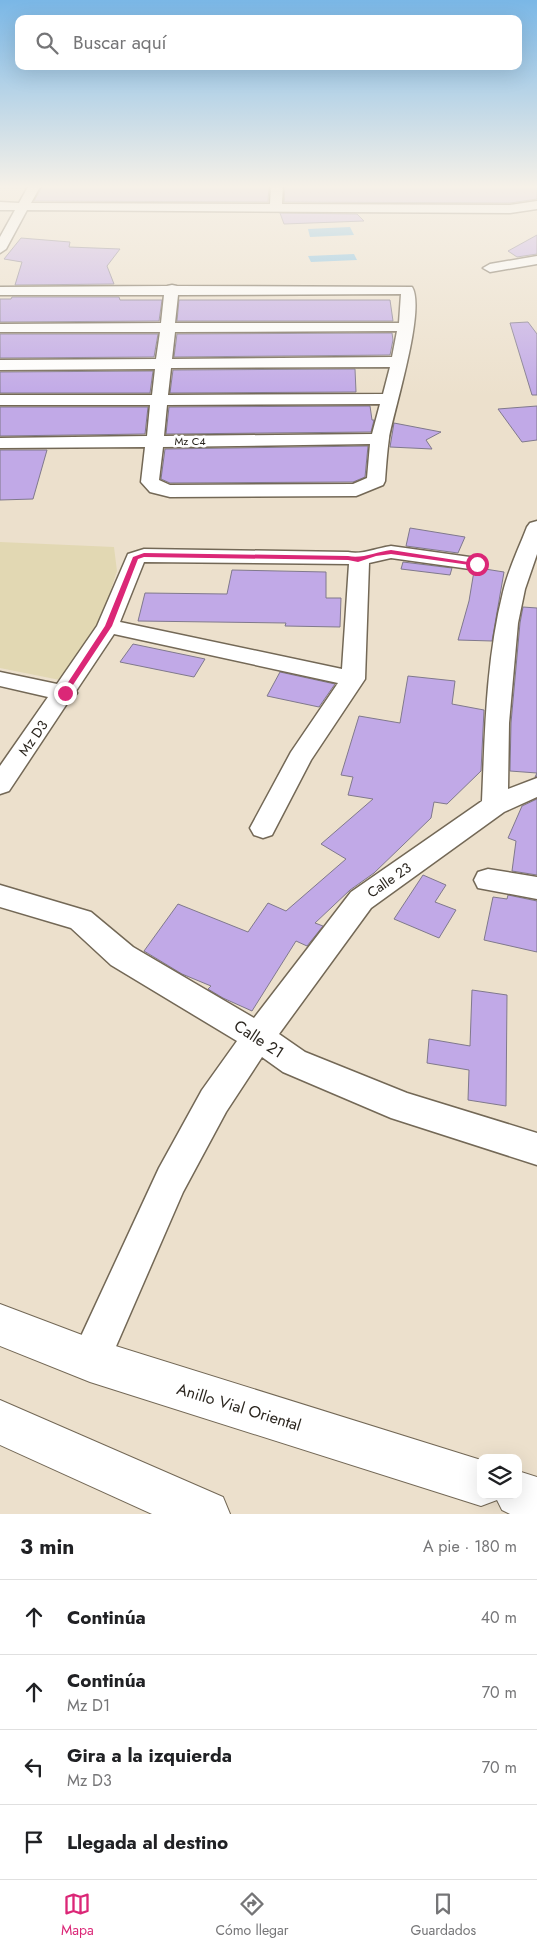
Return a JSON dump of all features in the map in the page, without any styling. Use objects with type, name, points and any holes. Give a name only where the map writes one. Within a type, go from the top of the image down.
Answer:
[{"type":"highway","name":"Anillo Vial Oriental","points":[[0,1325],[90,1360],[477,1482]]},
{"type":"highway","points":[[0,1422],[206,1514]]},
{"type":"highway","points":[[522,1495],[537,1500]]},
{"type":"street","points":[[490,268],[537,260]]},
{"type":"street","points":[[0,291],[172,293],[410,297],[406,327],[380,439],[376,481],[356,490],[170,491],[158,488],[150,482],[172,293]]},
{"type":"street","points":[[0,299],[172,293]]},
{"type":"street","points":[[0,328],[406,327]]},
{"type":"street","points":[[0,365],[398,362]]},
{"type":"street","points":[[0,400],[389,399]]},
{"type":"street","name":"Mz C4","points":[[0,443],[380,439]]},
{"type":"street","points":[[495,805],[497,723],[507,622],[514,589],[537,527]]},
{"type":"street","points":[[263,828],[300,758],[354,679],[360,566],[358,560],[375,554],[391,552],[477,564]]},
{"type":"street","name":"Mz D3","points":[[3,777],[65,693],[108,626],[135,558],[144,555],[348,558],[358,560]]},
{"type":"street","points":[[108,626],[354,679]]},
{"type":"street","points":[[0,679],[65,693]]},
{"type":"street","name":"Calle 23","points":[[90,1360],[171,1180],[214,1101],[258,1037],[361,900],[495,805],[537,787]]},
{"type":"street","points":[[488,880],[537,888]]},
{"type":"street","name":"Calle 21","points":[[0,896],[82,920],[122,956],[258,1037],[294,1062],[403,1107],[537,1149]]},
{"type":"sand","points":[[0,542],[114,547],[117,571],[98,630],[60,680],[0,668]]},
{"type":"water","points":[[308,256],[355,256],[357,260],[311,262]]},
{"type":"building","points":[[7,256],[115,256],[107,266],[114,284],[15,285],[22,262],[4,259]]},
{"type":"building","points":[[12,297],[119,297],[120,300],[162,300],[159,321],[0,322],[0,299],[11,299]]},
{"type":"building","points":[[179,300],[390,300],[393,321],[177,321]]},
{"type":"building","points":[[528,322],[537,334],[537,395],[532,395],[510,323]]},
{"type":"building","points":[[392,333],[393,340],[390,355],[174,357],[177,334]]},
{"type":"building","points":[[0,334],[158,334],[154,357],[0,358]]},
{"type":"building","points":[[355,369],[356,392],[170,393],[173,370]]},
{"type":"building","points":[[153,371],[150,393],[0,393],[0,372]]},
{"type":"building","points":[[370,406],[372,420],[374,420],[371,432],[166,434],[169,407]]},
{"type":"building","points":[[537,406],[537,440],[522,442],[498,409]]},
{"type":"building","points":[[0,407],[148,407],[145,434],[0,436]]},
{"type":"building","points":[[394,423],[441,432],[426,440],[432,449],[390,447]]},
{"type":"building","points":[[368,446],[365,477],[353,482],[170,483],[161,479],[165,449]]},
{"type":"building","points":[[0,450],[47,450],[33,499],[0,500]]},
{"type":"building","points":[[410,528],[465,537],[458,553],[406,546]]},
{"type":"building","points":[[403,562],[452,568],[450,575],[401,569]]},
{"type":"building","points":[[485,569],[504,572],[492,641],[458,640],[469,601],[474,571]]},
{"type":"building","points":[[232,570],[326,572],[326,598],[341,598],[340,627],[285,626],[286,623],[138,621],[145,593],[227,594]]},
{"type":"building","points":[[523,607],[537,608],[537,773],[510,771],[511,723]]},
{"type":"building","points":[[133,644],[205,659],[194,677],[120,662]]},
{"type":"building","points":[[280,672],[335,684],[319,707],[267,696]]},
{"type":"building","points":[[408,676],[455,681],[452,704],[484,710],[481,771],[447,804],[434,802],[431,818],[374,873],[350,890],[315,923],[323,926],[307,946],[296,941],[252,1011],[223,998],[208,989],[211,986],[182,974],[144,951],[178,904],[248,932],[268,903],[286,911],[346,859],[321,844],[373,799],[348,795],[353,777],[341,775],[359,716],[400,723]]},
{"type":"building","points":[[537,799],[537,875],[512,871],[516,841],[508,838],[522,806]]},
{"type":"building","points":[[423,875],[446,885],[435,902],[456,910],[439,938],[394,919]]},
{"type":"building","points":[[508,895],[537,901],[537,952],[484,940],[493,897],[507,899]]},
{"type":"building","points":[[472,990],[507,995],[506,1106],[468,1100],[469,1070],[427,1063],[429,1039],[470,1046]]},
{"type":"route","points":[[65,693],[108,626],[132,563],[135,558],[144,555],[348,558],[358,560],[375,554],[391,552],[477,564]]}]
